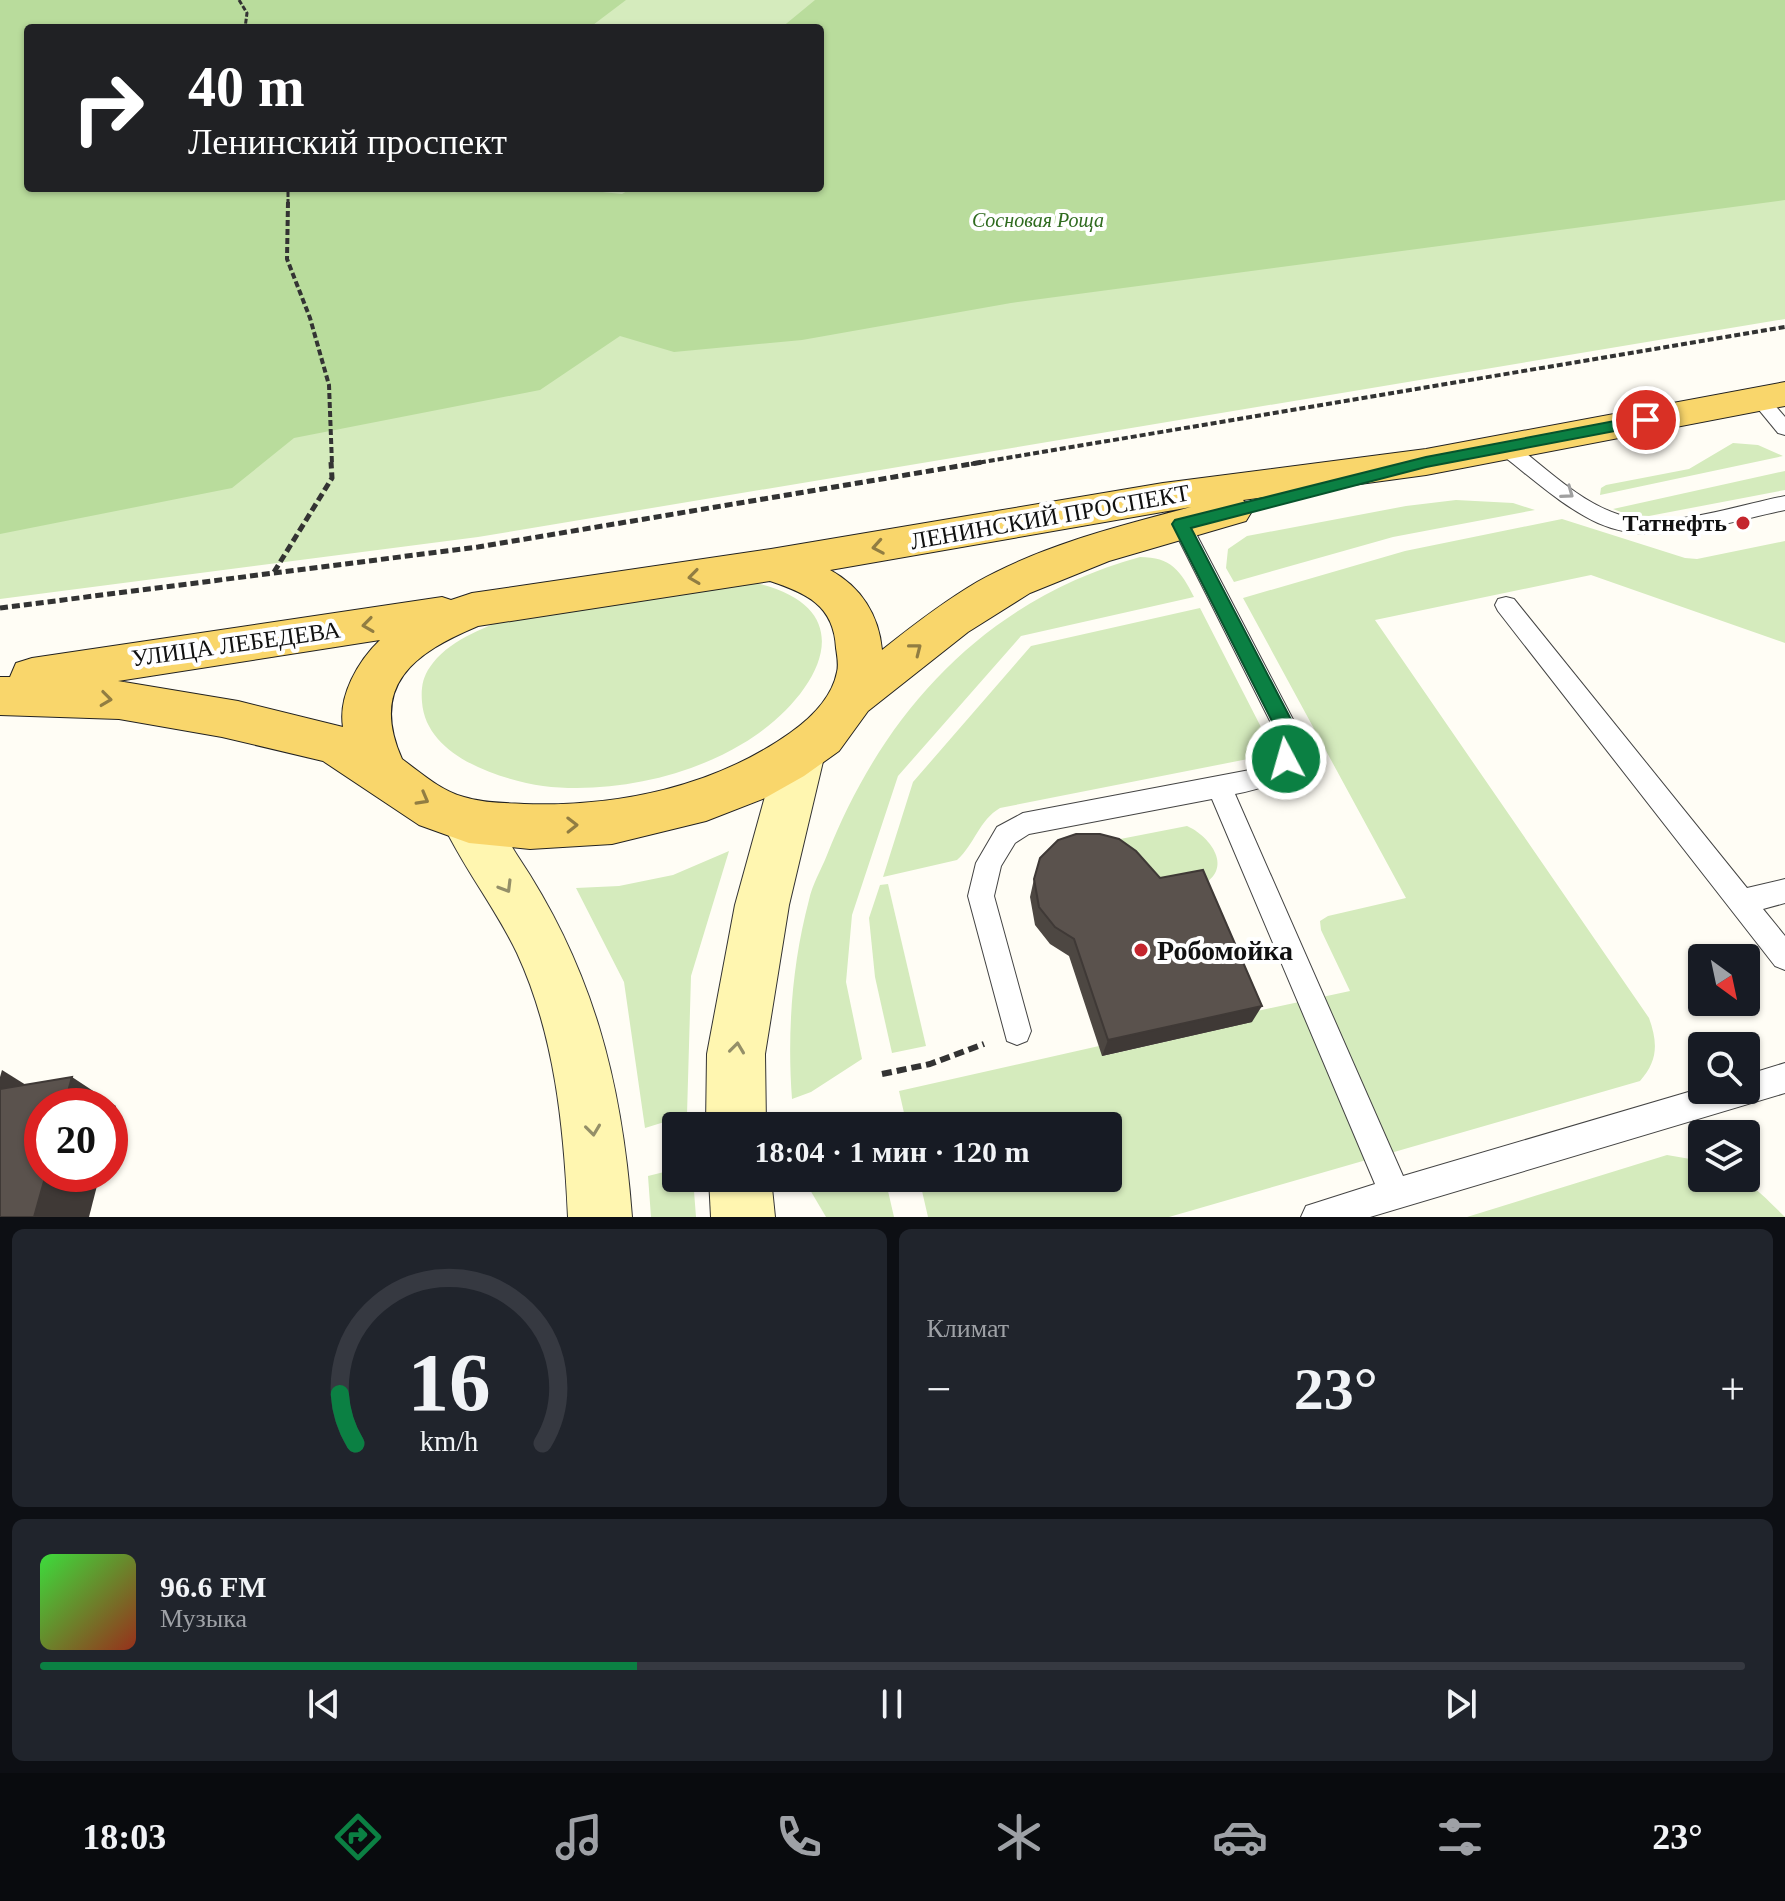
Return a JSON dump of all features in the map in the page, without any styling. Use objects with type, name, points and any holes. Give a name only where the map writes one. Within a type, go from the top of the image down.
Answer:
[{"type":"main road","name":"ЛЕНИНСКИЙ ПРОСПЕКТ","points":[[472,610],[771,565],[1163,497],[1426,462],[1772,397]]},
{"type":"main road","name":"ЛЕНИНСКИЙ ПРОСПЕКТ","points":[[466,820],[578,825],[630,819],[689,806],[738,789],[801,753],[831,727],[855,697],[947,626],[1013,583],[1084,554],[1181,524],[1426,462]]},
{"type":"main road","points":[[771,565],[826,585],[846,606],[860,639],[855,697]]},
{"type":"main road","points":[[383,771],[370,744],[364,708],[377,677],[401,648],[430,627],[472,610]]},
{"type":"main road","name":"УЛИЦА ЛЕБЕДЕВА","points":[[0,682],[472,610]]},
{"type":"main road","name":"УЛИЦА ЛЕБЕДЕВА","points":[[0,696],[100,698],[237,719],[343,747],[419,798],[466,820]]},
{"type":"main road","points":[[736,1112],[736,1054],[762,905],[801,753]]},
{"type":"main road","points":[[466,820],[542,947],[574,1032],[588,1093],[600,1217]]},
{"type":"main road","points":[[741,1192],[743,1217]]},
{"type":"lane","points":[[1772,397],[1785,429]]},
{"type":"lane","points":[[1505,447],[1587,506],[1618,523],[1666,526],[1785,503]]},
{"type":"lane","points":[[1017,1031],[983,913],[981,896],[989,863],[1006,835],[1023,824],[1260,779],[1276,771],[1286,759],[1289,745],[1286,729],[1181,524]]},
{"type":"lane","points":[[1506,605],[1785,957]]},
{"type":"lane","points":[[1220,788],[1395,1194]]},
{"type":"lane","points":[[1741,902],[1785,891]]},
{"type":"lane","points":[[1760,1086],[1785,1078]]},
{"type":"lane","points":[[1317,1217],[1698,1104]]},
{"type":"path","points":[[239,0],[247,13],[246,24]]},
{"type":"path","points":[[274,572],[332,478],[329,385],[310,318],[287,259],[288,192]]},
{"type":"path","points":[[0,608],[478,547],[1785,327]]},
{"type":"path","points":[[882,1074],[930,1064],[1017,1031]]},
{"type":"green space","name":"Сосновая Роща","points":[[0,0],[1785,0],[1785,319],[478,537],[0,599]]},
{"type":"green space","name":"Сосновая Роща","points":[[0,0],[626,0],[594,24],[24,24],[24,192],[622,194],[824,192],[824,24],[786,24],[815,0],[1785,0],[1785,200],[1011,303],[802,340],[674,352],[620,336],[540,390],[294,438],[232,488],[0,534]]},
{"type":"green space","points":[[1733,443],[1758,445],[1783,456],[1600,495],[1601,488],[1606,485],[1689,469]]},
{"type":"green space","points":[[1785,471],[1785,490],[1649,516],[1629,515],[1613,509]]},
{"type":"green space","points":[[1456,500],[1513,503],[1535,510],[1393,537],[1234,582],[1226,568],[1228,549],[1247,536],[1406,506]]},
{"type":"green space","points":[[1562,519],[1685,558],[1697,559],[1785,541],[1785,643],[1591,575],[1375,620],[1649,1018],[1655,1051],[1646,1074],[1640,1081],[1169,1217],[928,1217],[922,1192],[1122,1192],[1122,1112],[904,1112],[899,1091],[1099,1046],[1103,1056],[1251,1022],[1248,1013],[1350,991],[1321,930],[1320,921],[1328,916],[1406,898],[1243,598],[1405,551]]},
{"type":"green space","points":[[1140,557],[1160,560],[1174,567],[1194,597],[1021,636],[898,776],[852,915],[846,982],[862,1059],[811,1092],[792,1099],[792,999],[798,949],[810,894],[851,802],[878,753],[911,708],[948,667],[989,632],[1035,601],[1085,576]]},
{"type":"green space","points":[[752,582],[789,595],[812,612],[821,633],[820,657],[809,681],[791,704],[768,726],[720,756],[646,781],[593,788],[543,786],[506,778],[467,762],[436,737],[427,721],[422,689],[430,667],[446,650],[466,636],[489,626],[511,617]]},
{"type":"green space","points":[[1200,608],[1264,733],[1264,750],[1258,757],[1000,808],[987,819],[957,860],[883,877],[913,782],[1031,646]]},
{"type":"green space","points":[[1187,826],[1210,844],[1215,852],[1217,869],[1204,884],[1184,891],[1148,897],[1069,849]]},
{"type":"green space","points":[[729,851],[691,976],[687,1112],[662,1112],[662,1123],[645,1128],[624,982],[576,888],[619,886],[673,875]]},
{"type":"green space","points":[[888,884],[926,1046],[892,1053],[875,977],[869,918],[880,885]]},
{"type":"green space","points":[[1667,1155],[1688,1159],[1688,1192],[1759,1192],[1785,1217],[1467,1217]]},
{"type":"green space","points":[[662,1172],[662,1192],[694,1192],[696,1217],[651,1217],[648,1176]]},
{"type":"green space","points":[[811,1192],[888,1192],[894,1217],[826,1217]]},
{"type":"building","name":"Робомойка","points":[[1076,834],[1100,834],[1119,839],[1136,851],[1160,878],[1203,870],[1262,1006],[1108,1040],[1074,939],[1055,927],[1039,907],[1034,879],[1040,858],[1058,840]]},
{"type":"building","points":[[72,1077],[69,1088],[24,1088],[24,1192],[41,1192],[34,1217],[0,1217],[0,1089]]},
{"type":"place","name":"Татнефть","points":[[1743,523]]},
{"type":"place","name":"Робомойка","points":[[1141,950]]},
{"type":"route","points":[[1286,759],[1289,745],[1286,729],[1181,524],[1426,462],[1646,420]]}]
